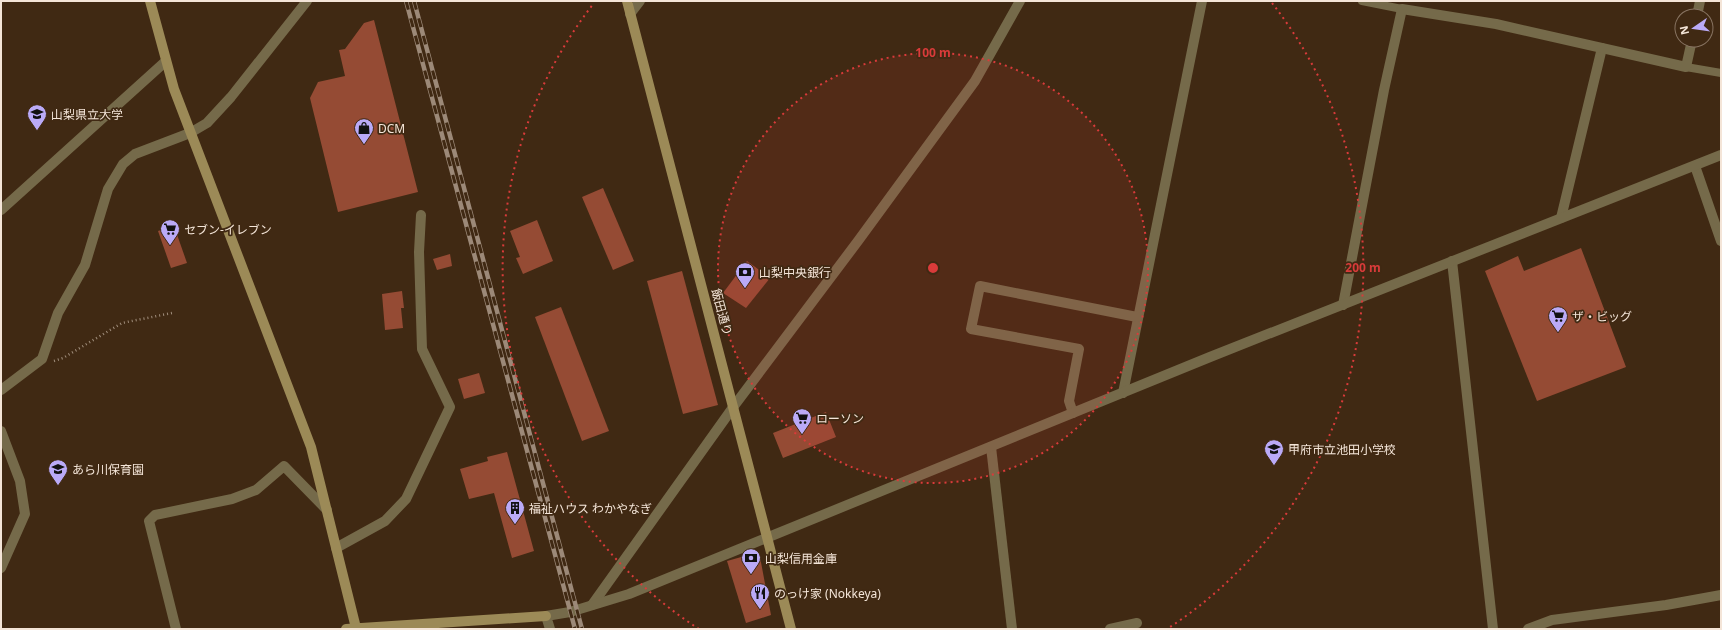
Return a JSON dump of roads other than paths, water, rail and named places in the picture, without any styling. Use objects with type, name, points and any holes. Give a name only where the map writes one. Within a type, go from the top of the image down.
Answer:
[{"type":"street","points":[[150,1],[174,89],[276,351],[311,447],[336,548],[352,629],[546,616],[629,594],[1073,413],[1721,155]]},
{"type":"street","points":[[1,390],[42,359],[58,313],[85,265],[108,189],[123,164],[135,154],[190,133],[207,123],[231,97],[307,1]]},
{"type":"street","name":"飯田通り","points":[[627,1],[734,406],[766,537],[792,629]]},
{"type":"street","points":[[630,14],[640,1]]},
{"type":"street","points":[[592,605],[734,406],[858,241],[975,81],[1020,1]]},
{"type":"street","points":[[1123,393],[1137,317],[1202,1]]},
{"type":"street","points":[[1343,305],[1384,90],[1402,9],[1496,24],[1686,67],[1690,48]]},
{"type":"street","points":[[1561,218],[1602,48]]},
{"type":"street","points":[[1,210],[166,61]]},
{"type":"street","points":[[1695,166],[1721,241]]},
{"type":"street","points":[[336,548],[385,521],[406,499],[450,407],[422,349],[419,252],[421,215]]},
{"type":"street","points":[[1452,261],[1493,629]]},
{"type":"street","points":[[1073,413],[1069,401],[1079,350],[971,329],[980,286],[1137,317]]},
{"type":"street","points":[[1,432],[20,482],[25,514],[4,553],[1,568]]},
{"type":"street","points":[[991,447],[1012,629]]},
{"type":"street","points":[[176,629],[149,521],[155,515],[232,499],[256,490],[284,466],[327,510]]},
{"type":"street","points":[[1528,629],[1552,620],[1666,605],[1721,594]]},
{"type":"street","points":[[546,616],[550,629]]},
{"type":"street","points":[[1110,629],[1137,623]]},
{"type":"lane","points":[[1362,1],[1402,9]]},
{"type":"lane","points":[[1686,67],[1721,74]]},
{"type":"railway","points":[[406,1],[575,629]]},
{"type":"railway","points":[[414,1],[582,629]]},
{"type":"place","name":"山梨県立大学","points":[[37,131]]},
{"type":"place","name":"DCM","points":[[364,145]]},
{"type":"place","name":"セブン-イレブン","points":[[170,246]]},
{"type":"place","name":"山梨中央銀行","points":[[745,289]]},
{"type":"place","name":"ザ・ビッグ","points":[[1558,333]]},
{"type":"place","name":"ローソン","points":[[802,435]]},
{"type":"place","name":"甲府市立池田小学校","points":[[1274,466]]},
{"type":"place","name":"あら川保育園","points":[[58,486]]},
{"type":"place","name":"福祉ハウス わかやなぎ","points":[[515,525]]},
{"type":"place","name":"山梨信用金庫","points":[[751,575]]},
{"type":"place","name":"のっけ家 (Nokkeya)","points":[[760,610]]}]
